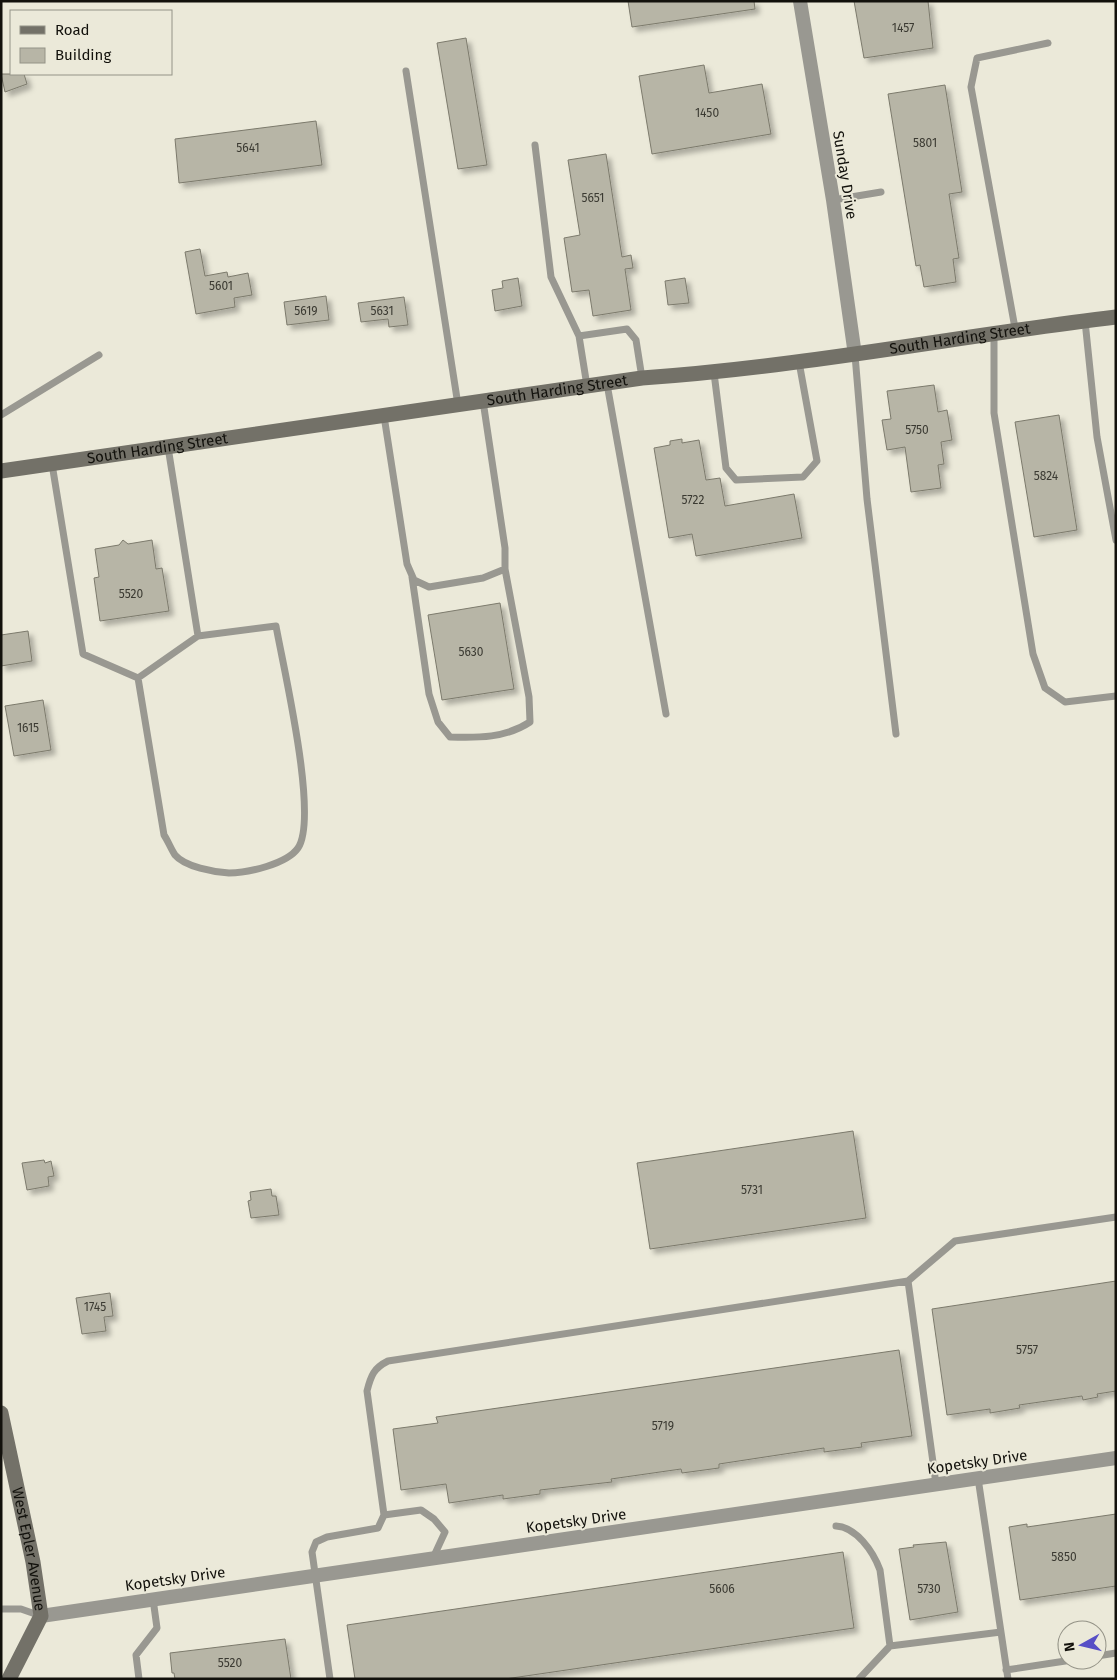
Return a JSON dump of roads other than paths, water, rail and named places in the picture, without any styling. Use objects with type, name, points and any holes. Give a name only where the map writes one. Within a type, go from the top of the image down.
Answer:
[{"type":"street","name":"Sunday Drive","points":[[800,1],[833,200],[855,355]]},
{"type":"street","name":"South Harding Street","points":[[1,471],[642,378],[714,373],[855,355],[1016,328],[1116,317]]},
{"type":"street","name":"West Epler Avenue","points":[[1,1413],[33,1562],[41,1616],[9,1679]]},
{"type":"street","name":"Kopetsky Drive","points":[[41,1616],[1116,1458]]},
{"type":"lane","points":[[1016,328],[970,87],[977,58],[1048,43]]},
{"type":"lane","points":[[406,71],[458,405]]},
{"type":"lane","points":[[535,145],[551,277],[579,336],[587,386]]},
{"type":"lane","points":[[833,200],[881,192]]},
{"type":"lane","points":[[1085,320],[1097,437],[1116,540]]},
{"type":"lane","points":[[579,336],[627,329],[636,340],[642,378]]},
{"type":"lane","points":[[994,332],[994,413],[1036,662],[1045,688],[1064,702],[1116,696]]},
{"type":"lane","points":[[1,415],[99,355]]},
{"type":"lane","points":[[855,355],[867,500],[896,734]]},
{"type":"lane","points":[[714,373],[726,468],[736,480],[803,477],[817,461],[800,362]]},
{"type":"lane","points":[[606,384],[666,714]]},
{"type":"lane","points":[[412,575],[429,694],[438,722],[450,737],[474,738],[499,735],[530,722],[528,697],[505,569],[505,548],[483,402]]},
{"type":"lane","points":[[384,416],[407,564],[414,580],[429,587],[483,578],[505,569]]},
{"type":"lane","points":[[168,447],[198,636]]},
{"type":"lane","points":[[52,464],[83,654],[138,678]]},
{"type":"lane","points":[[276,626],[298,744],[305,809],[304,829],[298,848],[274,865],[238,873],[200,868],[176,856],[164,835],[138,678],[198,636],[276,626]]},
{"type":"lane","points":[[330,1679],[312,1552],[316,1542],[327,1537],[378,1528],[384,1515],[367,1391],[371,1376],[377,1366],[388,1361],[908,1281],[955,1241],[1116,1217]]},
{"type":"lane","points":[[908,1281],[936,1484]]},
{"type":"lane","points":[[978,1478],[1008,1679]]},
{"type":"lane","points":[[384,1515],[421,1510],[434,1519],[445,1532],[433,1558]]},
{"type":"lane","points":[[836,1526],[845,1526],[855,1533],[876,1560],[880,1570],[890,1646]]},
{"type":"lane","points":[[139,1679],[136,1655],[157,1628],[153,1599]]},
{"type":"lane","points":[[1,1609],[21,1609],[41,1616]]},
{"type":"lane","points":[[859,1679],[890,1646],[1001,1632]]},
{"type":"lane","points":[[1006,1670],[1057,1662]]}]
